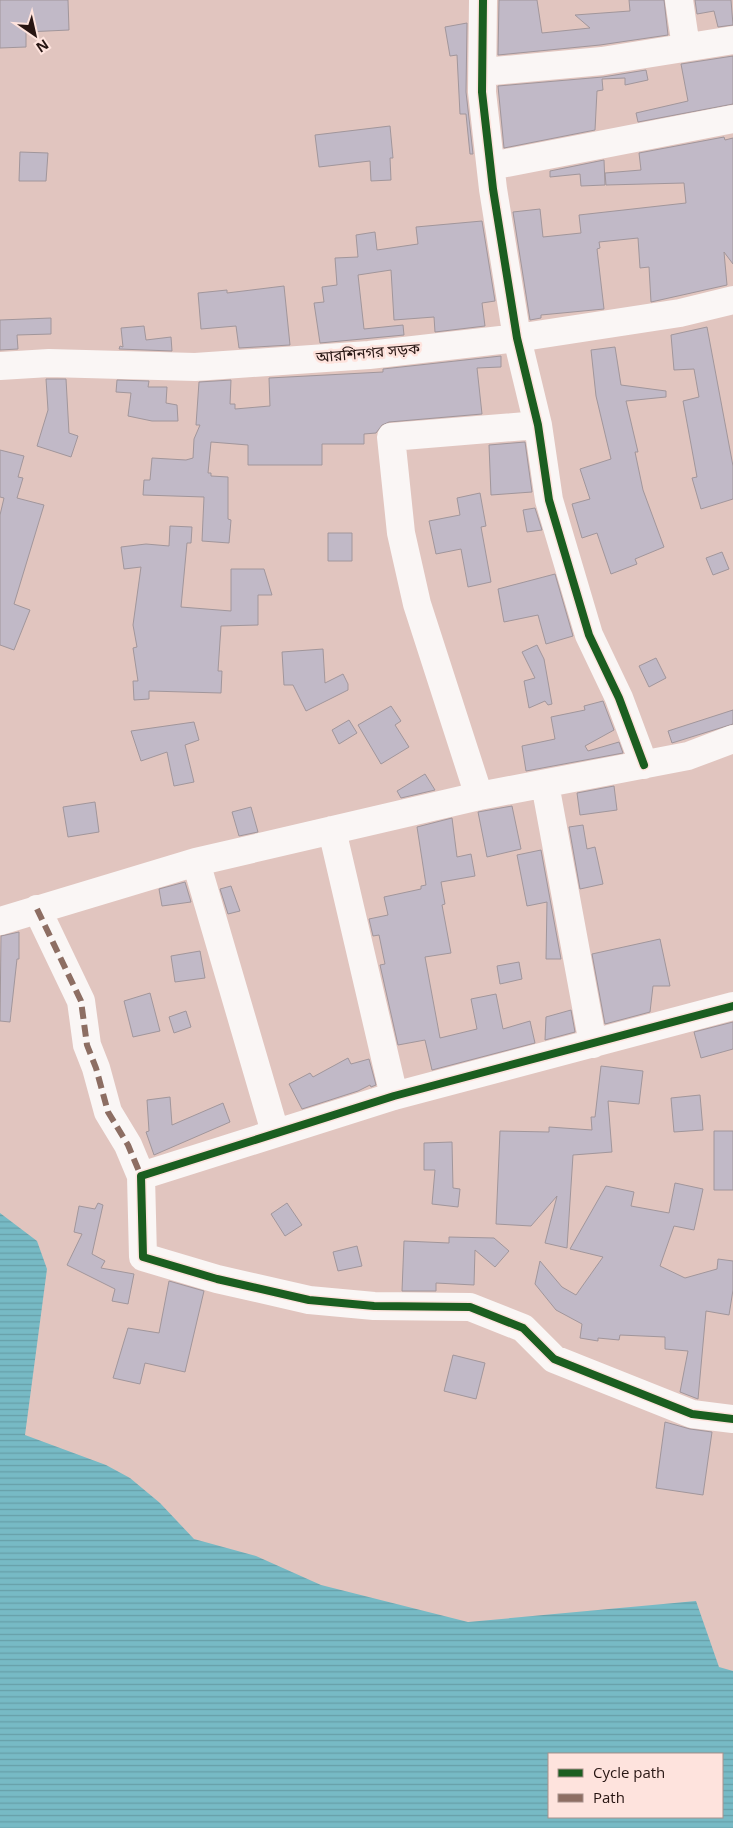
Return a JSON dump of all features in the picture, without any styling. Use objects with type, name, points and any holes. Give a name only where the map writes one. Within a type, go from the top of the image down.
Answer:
[{"type":"street","points":[[483,0],[482,92],[490,166],[517,338],[538,425],[549,500],[589,635],[619,698],[644,764]]},
{"type":"street","points":[[678,0],[686,47]]},
{"type":"street","points":[[482,72],[602,60],[733,40]]},
{"type":"street","points":[[490,166],[733,119]]},
{"type":"street","name":"আরশিনগর সড়ক","points":[[0,366],[49,363],[195,366],[369,354],[517,338],[680,313],[733,300]]},
{"type":"street","points":[[479,796],[417,604],[401,533],[391,437],[538,425]]},
{"type":"street","points":[[0,921],[196,862],[479,796],[688,756],[733,739]]},
{"type":"street","points":[[545,784],[593,1044]]},
{"type":"street","points":[[332,830],[394,1096]]},
{"type":"street","points":[[196,862],[275,1132]]},
{"type":"street","points":[[36,909],[82,1001],[87,1045],[96,1068],[108,1112],[128,1144],[141,1176],[143,1257],[217,1278],[309,1300],[374,1306],[470,1307],[522,1328],[554,1359],[692,1414],[733,1419]]},
{"type":"street","points":[[141,1176],[275,1132],[394,1096],[733,1006]]},
{"type":"water","points":[[0,1213],[37,1241],[47,1269],[25,1435],[106,1465],[130,1478],[160,1503],[194,1539],[256,1556],[321,1585],[468,1622],[696,1601],[719,1667],[733,1671],[733,1828],[0,1828]]},
{"type":"building","points":[[0,0],[68,0],[69,30],[26,32],[26,47],[0,48]]},
{"type":"building","points":[[499,0],[537,0],[542,33],[590,28],[575,15],[630,11],[629,0],[664,0],[668,35],[600,45],[498,55]]},
{"type":"building","points":[[695,0],[731,0],[733,25],[718,27],[714,11],[697,14]]},
{"type":"building","points":[[467,23],[466,92],[473,154],[470,154],[466,114],[460,114],[457,55],[450,56],[445,27]]},
{"type":"building","points":[[733,56],[733,104],[638,122],[636,113],[688,101],[681,64]]},
{"type":"building","points":[[646,70],[648,80],[625,85],[625,78],[602,79],[603,90],[597,91],[595,130],[504,148],[498,86],[603,77]]},
{"type":"building","points":[[390,126],[393,158],[390,158],[391,180],[371,181],[370,161],[319,167],[315,135]]},
{"type":"building","points":[[724,137],[725,140],[733,138],[733,264],[724,252],[727,285],[651,302],[649,267],[640,268],[638,238],[599,242],[600,248],[597,249],[604,309],[541,315],[541,318],[530,320],[513,212],[540,209],[543,237],[581,233],[579,215],[686,203],[684,183],[606,185],[605,173],[641,170],[639,153]]},
{"type":"building","points":[[20,152],[48,153],[46,181],[19,181]]},
{"type":"building","points":[[604,160],[605,185],[581,186],[580,174],[550,177],[550,171]]},
{"type":"building","points":[[482,221],[495,301],[482,303],[485,326],[435,332],[434,317],[394,320],[391,270],[358,275],[364,329],[403,325],[404,335],[320,343],[314,303],[324,302],[322,287],[337,285],[335,258],[358,257],[356,235],[375,232],[377,250],[418,244],[416,227]]},
{"type":"building","points":[[284,286],[290,345],[239,348],[236,326],[201,329],[198,293],[227,290],[227,293]]},
{"type":"building","points":[[51,318],[51,334],[17,335],[18,349],[0,350],[0,320]]},
{"type":"building","points":[[144,326],[146,340],[171,337],[172,351],[119,349],[120,346],[123,347],[121,328]]},
{"type":"building","points":[[707,327],[733,466],[733,499],[701,509],[692,478],[697,477],[683,401],[699,397],[694,369],[674,370],[671,335]]},
{"type":"building","points":[[615,347],[621,385],[666,391],[666,397],[626,401],[638,452],[635,452],[643,490],[664,547],[635,559],[637,564],[611,574],[597,533],[582,538],[572,504],[590,499],[580,469],[611,459],[596,396],[591,350]]},
{"type":"building","points":[[501,356],[501,367],[477,368],[482,414],[389,422],[382,425],[376,433],[364,434],[364,444],[322,444],[322,465],[248,465],[248,445],[211,442],[208,473],[211,473],[211,476],[228,477],[228,519],[231,520],[229,543],[202,541],[204,497],[143,495],[144,480],[150,480],[152,458],[186,460],[193,458],[194,439],[200,425],[196,425],[199,382],[231,380],[230,404],[235,404],[235,409],[270,406],[269,378],[383,372],[383,369]]},
{"type":"building","points":[[46,379],[66,379],[69,433],[78,436],[71,457],[37,446],[48,410]]},
{"type":"building","points":[[117,380],[149,381],[148,387],[167,387],[166,403],[177,405],[178,421],[152,421],[128,416],[131,393],[116,392]]},
{"type":"building","points":[[525,442],[532,492],[491,495],[489,445]]},
{"type":"building","points":[[0,450],[24,456],[18,477],[23,478],[17,498],[44,505],[14,604],[30,610],[14,650],[0,645],[0,515],[4,498],[0,497]]},
{"type":"building","points":[[480,493],[486,526],[481,527],[491,582],[468,587],[461,549],[436,554],[429,521],[460,515],[457,498]]},
{"type":"building","points":[[535,508],[542,530],[527,532],[523,510]]},
{"type":"building","points":[[170,526],[192,527],[191,543],[187,543],[181,607],[231,611],[231,569],[264,569],[272,595],[258,595],[258,625],[221,626],[218,671],[222,671],[221,693],[149,691],[149,699],[134,700],[133,681],[138,681],[133,648],[137,647],[133,625],[141,567],[124,569],[121,547],[146,544],[169,546]]},
{"type":"building","points":[[328,533],[352,533],[352,561],[328,561]]},
{"type":"building","points":[[722,552],[729,569],[713,575],[706,558]]},
{"type":"building","points":[[555,574],[573,636],[546,644],[538,615],[504,622],[498,589]]},
{"type":"building","points":[[537,645],[544,659],[552,704],[548,705],[545,701],[529,708],[524,681],[535,678],[522,652]]},
{"type":"building","points":[[323,649],[325,683],[343,674],[348,684],[348,690],[306,711],[293,685],[284,685],[282,652]]},
{"type":"building","points":[[656,658],[666,678],[649,687],[639,666]]},
{"type":"building","points":[[603,701],[614,730],[585,746],[588,751],[619,742],[623,753],[526,771],[522,746],[555,739],[551,717],[585,710],[584,706]]},
{"type":"building","points":[[391,706],[401,721],[395,725],[409,747],[381,764],[358,725]]},
{"type":"building","points":[[733,710],[733,724],[672,743],[668,731]]},
{"type":"building","points":[[349,720],[357,733],[339,744],[332,730]]},
{"type":"building","points":[[194,722],[199,740],[185,745],[194,782],[174,786],[167,752],[141,761],[131,731]]},
{"type":"building","points":[[425,774],[435,790],[401,798],[397,791]]},
{"type":"building","points":[[614,786],[617,810],[580,815],[577,793]]},
{"type":"building","points":[[95,802],[99,832],[68,837],[63,807]]},
{"type":"building","points":[[512,806],[521,849],[487,857],[478,812]]},
{"type":"building","points":[[251,807],[258,832],[239,836],[232,812]]},
{"type":"building","points":[[452,818],[457,857],[471,854],[475,876],[441,882],[445,904],[442,905],[451,953],[425,957],[440,1038],[477,1029],[471,999],[496,994],[503,1029],[530,1021],[535,1043],[432,1070],[425,1040],[398,1045],[380,965],[385,964],[379,935],[373,936],[369,919],[388,915],[384,897],[421,889],[421,886],[426,885],[417,827]]},
{"type":"building","points":[[583,825],[587,849],[595,847],[603,884],[580,889],[569,827]]},
{"type":"building","points":[[541,850],[561,959],[546,959],[547,902],[527,906],[517,855]]},
{"type":"building","points":[[185,882],[191,902],[162,906],[159,889]]},
{"type":"building","points":[[231,886],[240,911],[228,914],[220,889]]},
{"type":"building","points":[[19,932],[19,959],[17,959],[10,1022],[0,1021],[1,936]]},
{"type":"building","points":[[660,939],[670,986],[653,986],[650,1012],[605,1024],[592,954]]},
{"type":"building","points":[[200,951],[205,978],[175,982],[171,956]]},
{"type":"building","points":[[519,962],[522,979],[500,984],[497,966]]},
{"type":"building","points":[[150,993],[160,1031],[133,1037],[124,1001]]},
{"type":"building","points":[[571,1010],[575,1032],[545,1040],[546,1017]]},
{"type":"building","points":[[186,1011],[191,1027],[174,1033],[169,1017]]},
{"type":"building","points":[[733,1022],[733,1049],[701,1058],[694,1032]]},
{"type":"building","points":[[348,1058],[351,1064],[369,1059],[376,1085],[371,1087],[370,1085],[358,1091],[302,1109],[289,1084],[310,1073],[313,1077]]},
{"type":"building","points":[[601,1066],[643,1071],[639,1104],[608,1101],[612,1152],[573,1155],[567,1248],[545,1243],[557,1196],[531,1226],[496,1224],[500,1131],[549,1132],[549,1127],[592,1130],[591,1117],[595,1117]]},
{"type":"building","points":[[700,1095],[703,1130],[674,1132],[671,1098]]},
{"type":"building","points":[[170,1097],[172,1125],[223,1103],[230,1122],[154,1155],[146,1132],[149,1131],[147,1100]]},
{"type":"building","points":[[714,1131],[733,1131],[733,1190],[714,1190]]},
{"type":"building","points":[[452,1142],[453,1188],[460,1189],[458,1207],[432,1204],[435,1170],[424,1170],[424,1143]]},
{"type":"building","points":[[675,1183],[703,1189],[694,1230],[674,1226],[660,1266],[685,1278],[717,1269],[718,1259],[733,1261],[733,1290],[729,1315],[706,1311],[698,1399],[680,1392],[688,1351],[665,1349],[665,1337],[620,1335],[619,1340],[598,1338],[598,1341],[580,1338],[582,1324],[556,1310],[535,1284],[540,1261],[562,1287],[576,1295],[603,1257],[570,1249],[606,1186],[634,1192],[631,1206],[669,1213]]},
{"type":"building","points":[[98,1203],[103,1205],[92,1254],[105,1261],[101,1268],[134,1274],[128,1304],[112,1301],[115,1289],[67,1265],[82,1234],[74,1232],[79,1206],[95,1209]]},
{"type":"building","points":[[287,1203],[302,1225],[285,1236],[271,1214]]},
{"type":"building","points":[[449,1237],[494,1238],[509,1251],[495,1267],[475,1250],[474,1285],[436,1283],[436,1291],[402,1291],[404,1241],[449,1243]]},
{"type":"building","points":[[357,1246],[362,1266],[338,1271],[333,1252]]},
{"type":"building","points":[[169,1281],[204,1291],[185,1372],[145,1363],[140,1384],[113,1378],[128,1328],[159,1333]]},
{"type":"building","points":[[453,1355],[485,1363],[476,1399],[444,1391]]},
{"type":"building","points":[[665,1422],[690,1429],[712,1432],[703,1495],[656,1488]]},
{"type":"marked path","points":[[37,909],[81,1001],[87,1045],[96,1068],[108,1112],[128,1145],[141,1176]]},
{"type":"cycle path","points":[[483,0],[482,92],[493,189],[517,338],[538,425],[549,500],[589,635],[619,698],[644,765]]},
{"type":"cycle path","points":[[733,1006],[394,1096],[141,1176],[143,1257],[217,1279],[309,1300],[374,1306],[470,1307],[523,1328],[554,1359],[692,1414],[733,1419]]}]
